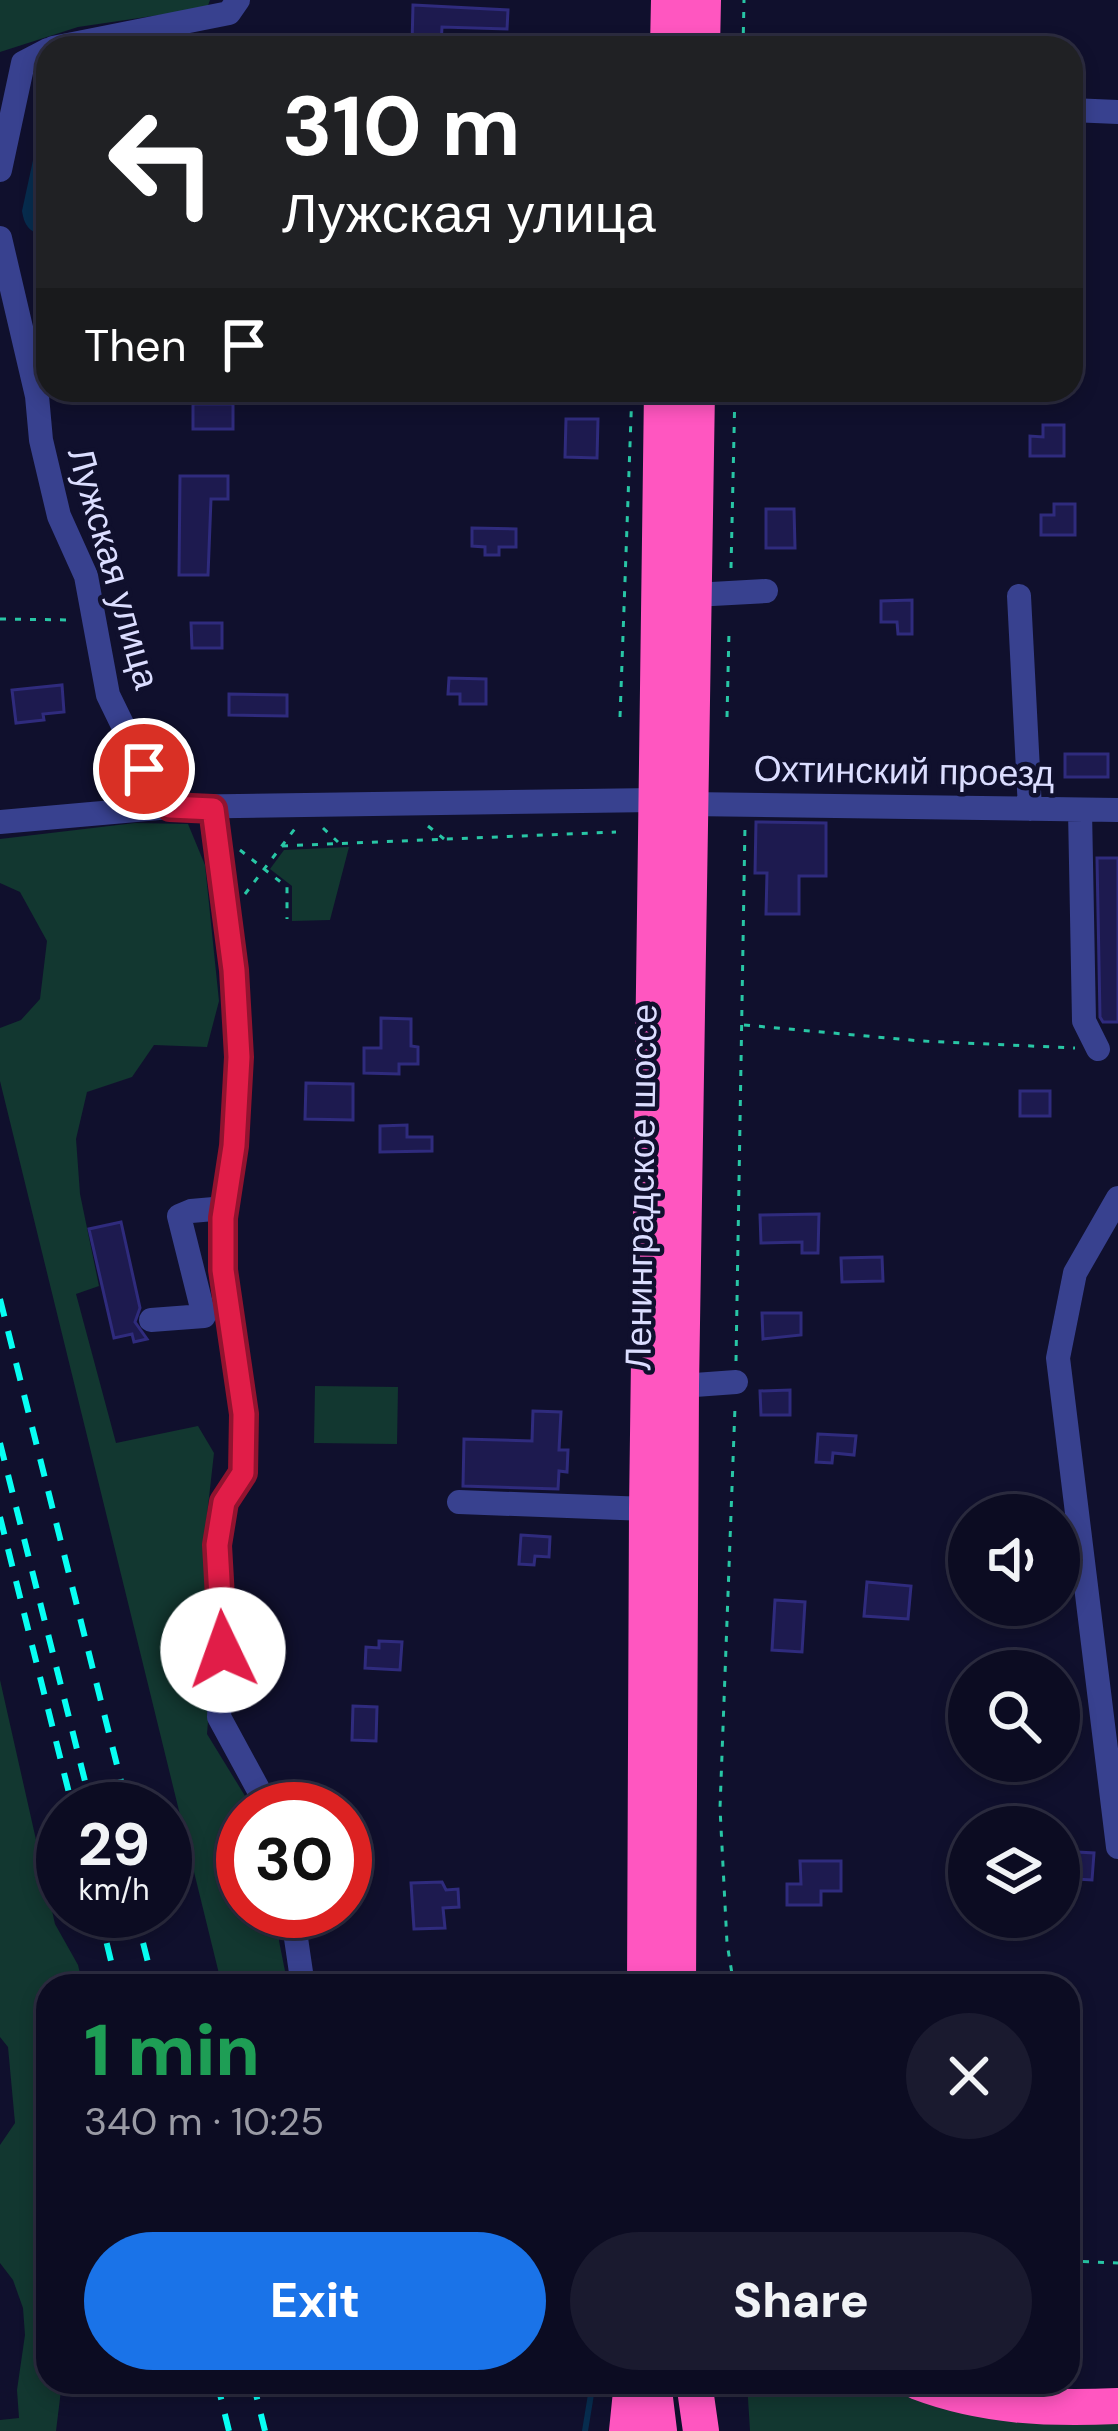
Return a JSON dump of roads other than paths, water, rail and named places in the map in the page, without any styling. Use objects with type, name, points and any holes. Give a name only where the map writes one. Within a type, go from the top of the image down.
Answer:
[{"type":"highway","points":[[668,36],[669,0]]},
{"type":"highway","points":[[702,36],[703,0]]},
{"type":"highway","name":"Ленинградское шоссе","points":[[662,402],[681,1385],[678,1974]]},
{"type":"highway","name":"Ленинградское шоссе","points":[[645,1974],[647,1509],[671,802],[694,595],[697,402]]},
{"type":"highway","points":[[627,2431],[631,2394]]},
{"type":"highway","points":[[654,2394],[659,2431]]},
{"type":"highway","points":[[695,2394],[700,2431]]},
{"type":"highway","points":[[951,2394],[1016,2406],[1118,2406]]},
{"type":"street","points":[[115,36],[230,13],[238,0]]},
{"type":"street","points":[[0,170],[12,67]]},
{"type":"street","points":[[1083,111],[1118,112]]},
{"type":"street","name":"Лужская улица","points":[[0,238],[36,392]]},
{"type":"street","name":"Лужская улица","points":[[38,402],[58,516],[86,576],[108,695],[144,769],[170,807]]},
{"type":"street","points":[[694,595],[766,591]]},
{"type":"street","points":[[1019,596],[1030,809]]},
{"type":"street","name":"Охтинский проезд","points":[[170,807],[671,802],[1118,809]]},
{"type":"street","points":[[0,821],[170,807]]},
{"type":"street","points":[[213,809],[234,970],[239,1057],[223,1270],[244,1414],[243,1473],[224,1502],[217,1545],[223,1650],[219,1717],[254,1782]]},
{"type":"street","points":[[1080,810],[1084,1021],[1098,1049]]},
{"type":"street","points":[[1118,1198],[1076,1273],[1058,1358],[1118,1846]]},
{"type":"street","points":[[151,1320],[204,1316],[179,1216],[225,1208]]},
{"type":"street","points":[[681,1385],[736,1382]]},
{"type":"street","points":[[459,1502],[647,1509]]},
{"type":"street","points":[[296,1938],[301,1974]]},
{"type":"water","points":[[36,146],[36,233],[22,211]]},
{"type":"waterway","points":[[585,2431],[591,2394]]},
{"type":"railway","points":[[0,1299],[121,1782]]},
{"type":"railway","points":[[0,1443],[85,1782]]},
{"type":"railway","points":[[0,1517],[66,1782]]},
{"type":"railway","points":[[105,1938],[114,1974]]},
{"type":"railway","points":[[142,1938],[151,1974]]},
{"type":"railway","points":[[220,2394],[229,2431]]},
{"type":"railway","points":[[256,2394],[265,2431]]}]
